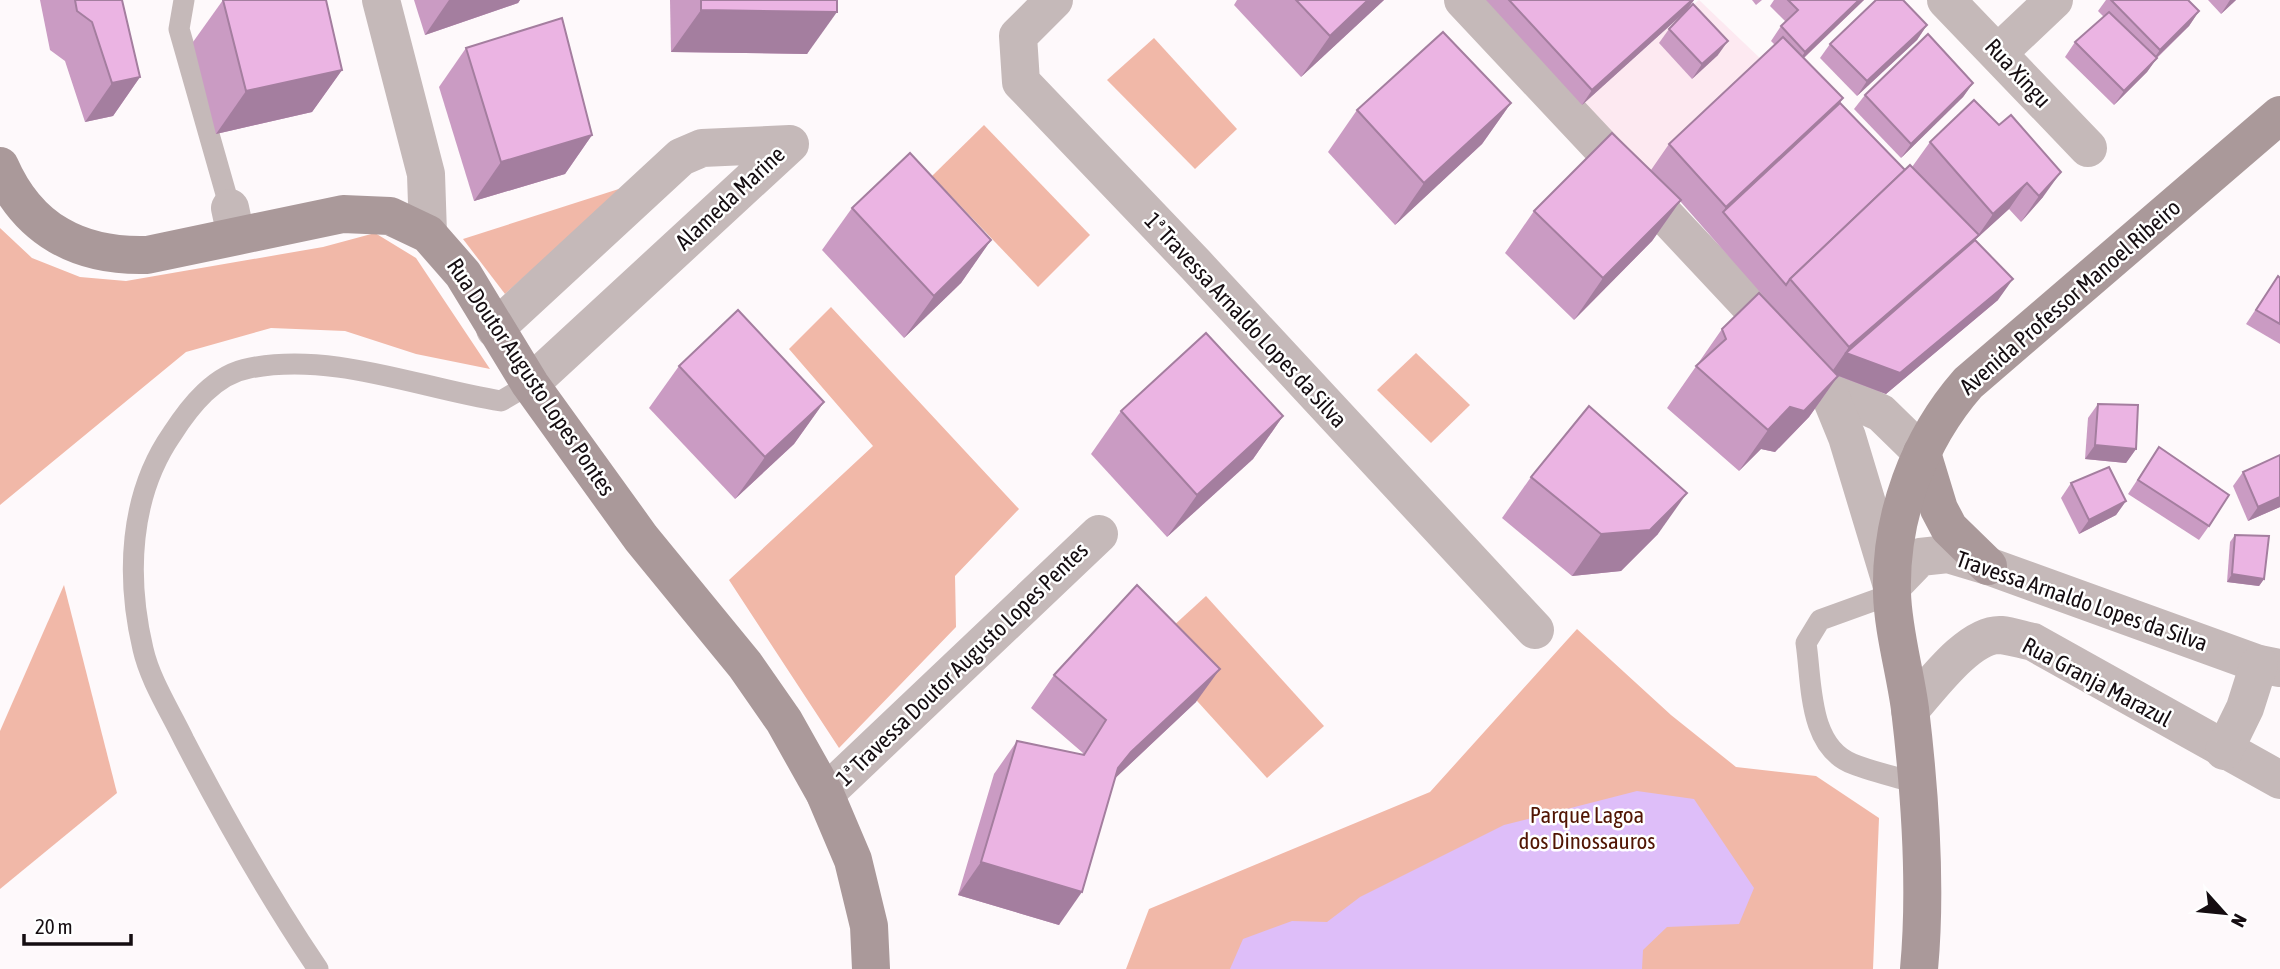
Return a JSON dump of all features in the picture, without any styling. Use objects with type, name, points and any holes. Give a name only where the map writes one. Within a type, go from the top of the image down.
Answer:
[{"type":"street","points":[[381,0],[426,174],[429,233]]},
{"type":"street","name":"1ª Travessa Arnaldo Lopes da Silva","points":[[1054,0],[1018,36],[1021,82],[1535,630]]},
{"type":"street","points":[[1463,0],[1827,388],[1847,437],[1892,590]]},
{"type":"street","name":"Rua Xingu","points":[[1946,0],[1999,52],[2088,148]]},
{"type":"street","points":[[1999,52],[2054,0]]},
{"type":"street","name":"Avenida Professor Manoel Ribeiro","points":[[1919,969],[1922,914],[1917,783],[1910,710],[1892,590],[1895,533],[1923,453],[1945,409],[1968,383],[2280,114]]},
{"type":"street","name":"Alameda Marine","points":[[495,329],[681,157],[702,148],[790,144],[530,384]]},
{"type":"street","name":"Rua Doutor Augusto Lopes Pontes","points":[[0,166],[17,197],[40,223],[64,239],[91,251],[119,256],[147,255],[233,222],[370,213],[390,216],[429,233],[463,274],[530,384],[641,538],[745,665],[784,721],[825,794],[853,860],[869,926],[871,969]]},
{"type":"street","points":[[1827,388],[1881,413],[1923,453],[1939,509],[1949,528],[1988,566]]},
{"type":"street","name":"1ª Travessa Doutor Augusto Lopes Pentes","points":[[825,794],[1099,534]]},
{"type":"street","name":"Travessa Arnaldo Lopes da Silva","points":[[1892,590],[1920,557],[1935,553],[1988,566],[2269,666]]},
{"type":"street","name":"Rua Granja Marazul","points":[[1910,710],[1959,656],[1978,641],[1999,635],[2033,642],[2280,780]]},
{"type":"street","points":[[2224,751],[2269,666]]},
{"type":"lane","points":[[184,0],[179,29],[233,222]]},
{"type":"lane","points":[[318,969],[268,895],[211,792],[160,692],[143,650],[135,596],[134,538],[143,488],[164,445],[185,415],[219,380],[248,368],[302,366],[354,370],[397,376],[463,395],[501,401],[530,384]]},
{"type":"lane","points":[[1892,590],[1820,621],[1806,643],[1818,726],[1830,750],[1850,764],[1917,783]]},
{"type":"shaded area","points":[[1699,0],[1765,63],[1651,170],[1582,105]]},
{"type":"shaded area","points":[[1637,791],[1694,799],[1754,888],[1739,924],[1667,927],[1643,950],[1642,969],[1230,969],[1243,939],[1292,921],[1327,922],[1360,897],[1504,825]]},
{"type":"green space","points":[[1154,38],[1237,129],[1195,169],[1107,80]]},
{"type":"green space","points":[[984,125],[1090,235],[1038,287],[932,176]]},
{"type":"green space","points":[[625,187],[505,294],[463,239]]},
{"type":"green space","points":[[0,228],[32,258],[80,277],[126,281],[323,247],[375,233],[416,258],[490,369],[416,354],[345,331],[271,328],[186,352],[0,505]]},
{"type":"green space","points":[[831,307],[1019,509],[955,576],[956,627],[839,748],[729,580],[873,446],[789,349]]},
{"type":"green space","points":[[1416,353],[1470,405],[1431,443],[1377,390]]},
{"type":"green space","points":[[64,585],[117,793],[0,889],[0,731]]},
{"type":"green space","points":[[1206,596],[1324,726],[1267,778],[1149,648]]},
{"type":"green space","name":"Parque Lagoa dos Dinossauros","points":[[1577,629],[1671,715],[1736,767],[1816,776],[1879,818],[1873,969],[1126,969],[1149,909],[1430,792]]},
{"type":"building","points":[[75,0],[122,0],[140,77],[112,83],[92,22],[77,11]]},
{"type":"building","points":[[223,0],[326,0],[342,70],[246,91]]},
{"type":"building","points":[[701,0],[837,0],[837,12],[701,10]]},
{"type":"building","points":[[1296,0],[1368,0],[1330,36]]},
{"type":"building","points":[[1509,0],[1692,0],[1592,90]]},
{"type":"building","points":[[1788,0],[1859,0],[1805,52],[1781,26],[1798,10]]},
{"type":"building","points":[[1876,0],[1903,0],[1927,25],[1867,81],[1830,44]]},
{"type":"building","points":[[2111,0],[2188,0],[2199,11],[2160,50]]},
{"type":"building","points":[[1693,4],[1728,41],[1702,64],[1669,29]]},
{"type":"building","points":[[2109,12],[2157,58],[2124,91],[2075,42]]},
{"type":"building","points":[[562,18],[592,135],[501,162],[466,48]]},
{"type":"building","points":[[1443,32],[1511,103],[1424,183],[1357,110]]},
{"type":"building","points":[[1928,34],[1973,83],[1911,144],[1865,95]]},
{"type":"building","points":[[1783,37],[1843,98],[1726,207],[1669,144]]},
{"type":"building","points":[[1974,100],[1999,125],[2011,115],[2061,172],[2039,196],[2027,183],[1993,214],[1930,142]]},
{"type":"building","points":[[1840,103],[1905,170],[1786,285],[1723,212]]},
{"type":"building","points":[[1612,133],[1681,200],[1603,278],[1534,211]]},
{"type":"building","points":[[910,153],[991,240],[934,296],[852,208]]},
{"type":"building","points":[[1910,165],[1979,235],[1849,347],[1790,279]]},
{"type":"building","points":[[1975,240],[2013,279],[1900,373],[1846,353]]},
{"type":"building","points":[[2278,276],[2280,278],[2280,324],[2256,310]]},
{"type":"building","points":[[1759,293],[1838,376],[1804,411],[1790,407],[1768,430],[1696,366],[1726,339],[1722,329]]},
{"type":"building","points":[[738,310],[824,402],[765,457],[679,366]]},
{"type":"building","points":[[1206,333],[1283,416],[1197,495],[1121,411]]},
{"type":"building","points":[[2098,404],[2138,405],[2136,449],[2095,445]]},
{"type":"building","points":[[1589,406],[1687,493],[1650,530],[1601,534],[1531,477]]},
{"type":"building","points":[[2159,447],[2229,495],[2209,526],[2138,480]]},
{"type":"building","points":[[2280,455],[2280,497],[2258,507],[2243,472]]},
{"type":"building","points":[[2109,467],[2126,501],[2089,520],[2071,483]]},
{"type":"building","points":[[2235,535],[2269,536],[2264,579],[2232,574]]},
{"type":"building","points":[[1137,585],[1220,669],[1131,752],[1118,768],[1082,892],[981,862],[1017,741],[1084,755],[1106,720],[1054,675]]}]
